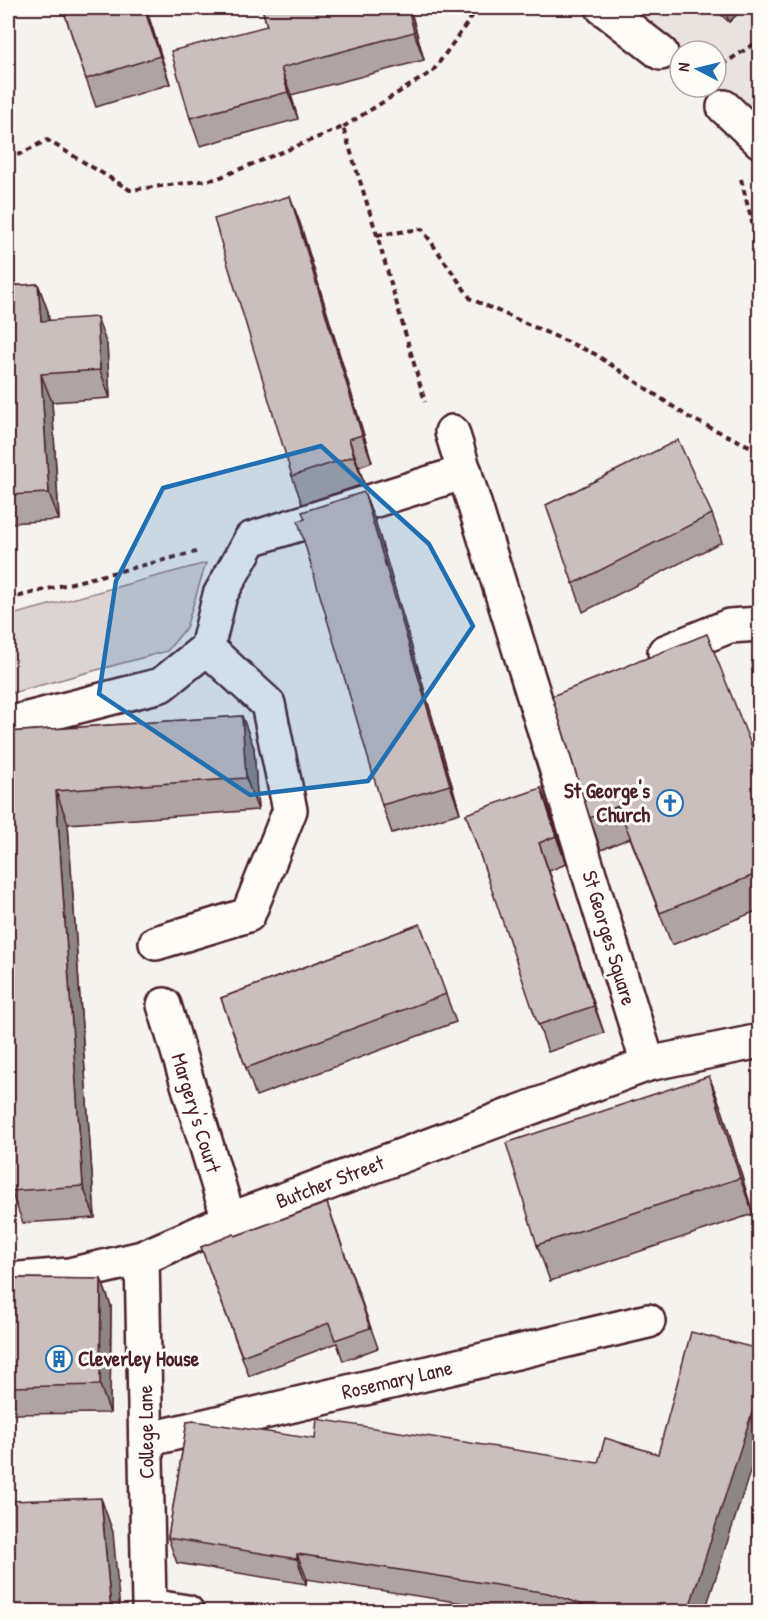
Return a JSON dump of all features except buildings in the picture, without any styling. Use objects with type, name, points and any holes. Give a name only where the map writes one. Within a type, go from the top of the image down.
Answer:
[{"type":"street","points":[[603,8],[661,53]]},
{"type":"street","points":[[724,106],[759,141]]},
{"type":"street","name":"St Georges Square","points":[[452,432],[648,1064]]},
{"type":"street","points":[[8,724],[161,685],[207,648],[220,595],[251,539],[465,472]]},
{"type":"street","points":[[643,660],[729,626],[759,624]]},
{"type":"street","points":[[156,943],[248,915],[290,810],[268,704],[207,648]]},
{"type":"street","points":[[536,703],[568,690]]},
{"type":"street","name":"Margery's Court","points":[[164,1005],[229,1220]]},
{"type":"street","points":[[648,1064],[759,1041]]},
{"type":"street","name":"Butcher Street","points":[[8,1280],[69,1275],[142,1258],[229,1220],[648,1064]]},
{"type":"street","name":"College Lane","points":[[142,1258],[149,1606],[187,1611]]},
{"type":"street","name":"Rosemary Lane","points":[[146,1440],[648,1321]]},
{"type":"path","points":[[8,160],[47,140],[130,190],[216,179],[343,127],[433,71],[478,8]]},
{"type":"path","points":[[728,61],[759,40]]},
{"type":"path","points":[[343,127],[429,415],[452,432]]},
{"type":"path","points":[[377,235],[422,228],[471,299],[595,354],[690,418],[759,451]]},
{"type":"path","points":[[8,599],[251,539]]},
{"type":"highlighted area","points":[[321,446],[429,544],[473,626],[368,781],[250,795],[99,694],[116,581],[163,488]]},
{"type":"shaded area","points":[[603,8],[759,8],[759,142],[715,99],[728,99],[728,39],[668,39],[668,59]]},
{"type":"shaded area","points":[[206,563],[186,628],[167,651],[8,694],[8,616]]},
{"type":"place","name":"St George's Church","points":[[670,803]]},
{"type":"place","name":"Cleverley House","points":[[59,1359]]}]
